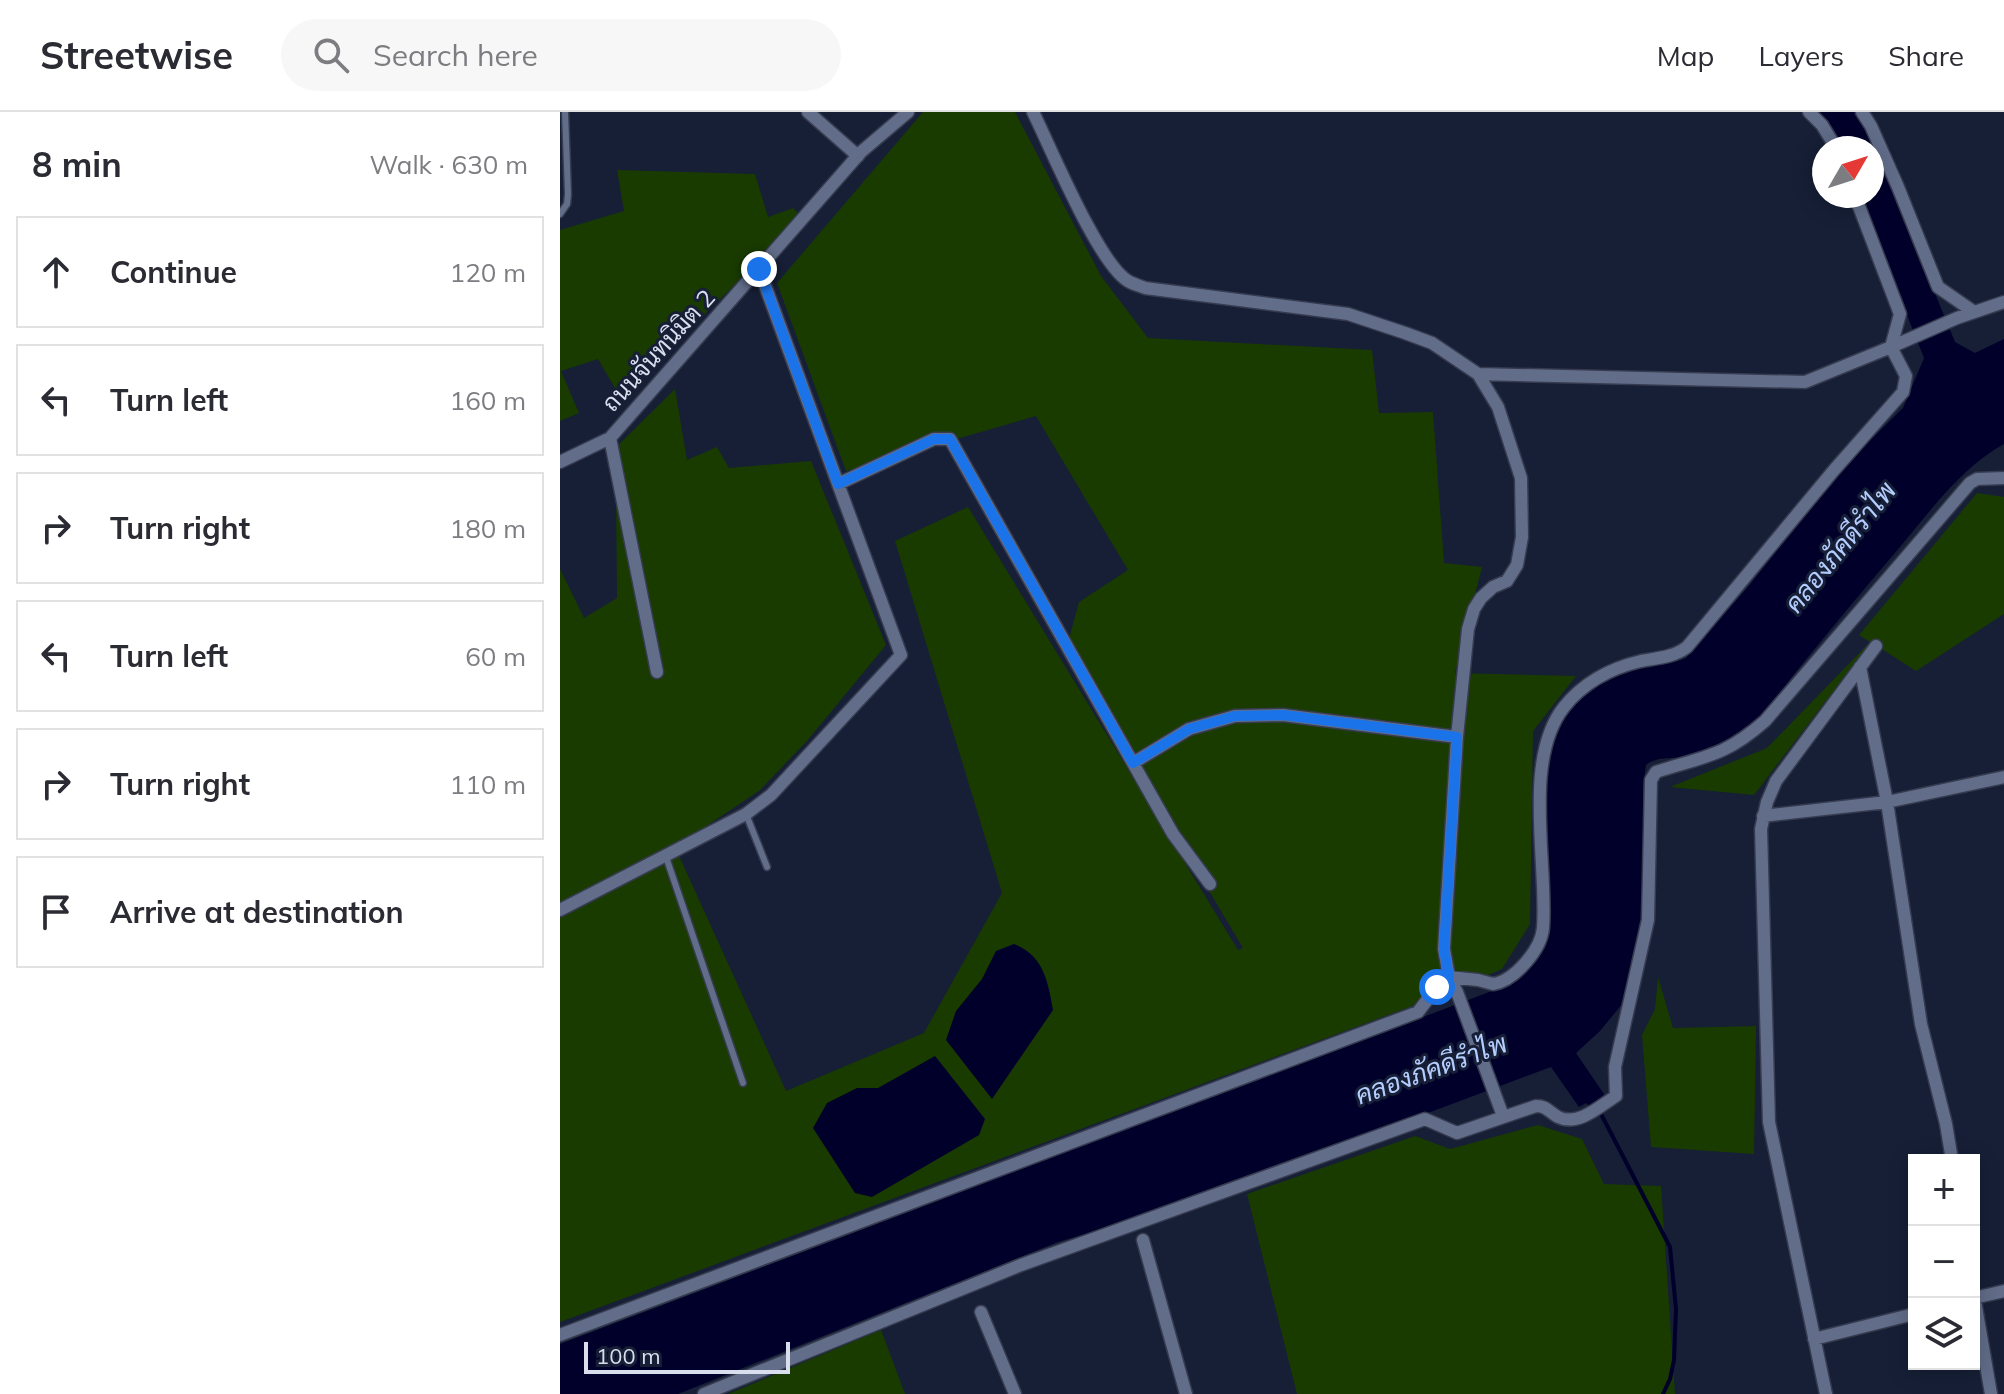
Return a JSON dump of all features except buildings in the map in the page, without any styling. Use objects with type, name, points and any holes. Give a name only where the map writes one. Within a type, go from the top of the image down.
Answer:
[{"type":"street","points":[[808,112],[858,156]]},
{"type":"street","name":"ถนนจันทนิมิต 2","points":[[560,462],[610,438],[858,156],[908,112]]},
{"type":"street","points":[[1033,112],[1096,241],[1126,280],[1145,288],[1348,314],[1432,343],[1478,374],[1498,407],[1521,478],[1522,537],[1517,565],[1507,581],[1493,587],[1474,609],[1468,629],[1457,737],[1444,949],[1449,977],[1503,1116]]},
{"type":"street","points":[[1809,112],[1829,136]]},
{"type":"street","points":[[1862,112],[1893,175],[1938,287],[1974,312]]},
{"type":"street","points":[[560,1335],[1418,1012],[1449,977],[1497,984],[1510,977],[1536,949],[1543,930],[1541,816],[1544,751],[1552,725],[1564,707],[1609,670],[1670,656],[1687,647],[1903,392],[1906,376],[1896,345],[1900,314],[1860,208]]},
{"type":"street","points":[[560,910],[746,814],[771,795],[901,655],[759,269]]},
{"type":"street","points":[[1478,374],[1805,382],[1957,318],[2004,302]]},
{"type":"street","points":[[610,438],[657,672]]},
{"type":"street","points":[[838,484],[934,439],[950,439],[1173,834],[1210,884]]},
{"type":"street","points":[[704,1394],[1021,1265],[1425,1119],[1457,1133],[1542,1106],[1560,1118],[1576,1120],[1617,1095],[1615,1067],[1648,920],[1651,780],[1656,772],[1726,751],[1746,738],[1765,721],[1970,483],[1977,479],[2004,478]]},
{"type":"street","points":[[1826,1394],[1769,1122],[1761,829],[1776,781],[1876,646]]},
{"type":"street","points":[[1860,667],[1887,802],[1921,1024],[1951,1154]]},
{"type":"street","points":[[1133,763],[1189,729],[1235,716],[1283,715],[1457,737]]},
{"type":"street","points":[[1763,816],[1887,802],[2004,777]]},
{"type":"street","points":[[1143,1240],[1186,1394]]},
{"type":"street","points":[[1980,1296],[2004,1291]]},
{"type":"street","points":[[1974,1298],[1991,1394]]},
{"type":"street","points":[[981,1312],[1015,1394]]},
{"type":"street","points":[[1814,1339],[1908,1316]]},
{"type":"lane","points":[[560,214],[567,204],[568,194],[565,112]]},
{"type":"lane","points":[[746,814],[767,867]]},
{"type":"lane","points":[[666,857],[743,1083]]},
{"type":"green space","points":[[923,112],[1015,112],[1101,276],[1148,338],[1372,350],[1379,413],[1433,412],[1444,563],[1482,567],[1455,673],[1576,676],[1533,731],[1530,924],[1502,969],[1442,995],[560,1322],[560,569],[584,618],[617,598],[616,493],[610,453],[675,389],[687,460],[717,447],[729,468],[811,461],[886,645],[807,741],[759,791],[675,847],[786,1091],[924,1033],[1002,893],[895,541],[968,507],[1238,950],[1243,948],[1066,650],[1079,602],[1128,570],[1036,416],[846,471],[777,283]]},
{"type":"green space","points":[[617,170],[755,174],[768,217],[793,208],[799,214],[755,265],[620,397],[598,359],[561,371],[579,413],[560,421],[560,230],[624,211]]},
{"type":"green space","points":[[1977,493],[2004,497],[2004,614],[1916,671],[1871,642],[1754,795],[1670,787],[1767,748],[1870,642],[1859,635]]},
{"type":"green space","points":[[1658,977],[1673,1028],[1756,1026],[1754,1154],[1651,1147],[1642,1035],[1655,1009]]},
{"type":"green space","points":[[1538,1125],[1582,1139],[1604,1184],[1661,1186],[1675,1394],[1297,1394],[1247,1194],[1415,1136],[1450,1149]]},
{"type":"green space","points":[[881,1330],[905,1394],[728,1394]]},
{"type":"water","points":[[1817,112],[1856,112],[1870,136],[1833,136]]},
{"type":"water","name":"คลองภัคดีรำไพ","points":[[1884,169],[1955,342],[1975,353],[2004,339],[2004,444],[1975,464],[1948,490],[1756,720],[1710,748],[1646,765],[1643,787],[1643,922],[1631,985],[1623,1003],[1600,1031],[1576,1053],[1606,1097],[1590,1107],[1586,1103],[1579,1107],[1551,1067],[1174,1208],[1058,1242],[678,1394],[560,1394],[560,1344],[1513,983],[1533,965],[1545,941],[1547,765],[1553,737],[1573,702],[1617,671],[1686,658],[1850,460],[1903,408],[1924,358],[1865,208],[1884,208]]},
{"type":"water","points":[[1014,944],[1032,955],[1043,971],[1053,1010],[992,1099],[946,1040],[956,1011],[982,979],[996,951]]},
{"type":"water","points":[[935,1056],[985,1119],[979,1135],[872,1197],[855,1193],[813,1128],[827,1103],[857,1088],[878,1088]]},
{"type":"waterway","points":[[1600,1112],[1670,1247],[1676,1309],[1674,1360],[1663,1394]]},
{"type":"route","points":[[759,269],[838,484],[934,439],[950,439],[1133,763],[1189,729],[1235,716],[1283,715],[1457,737],[1444,949],[1449,977],[1437,987]]}]
